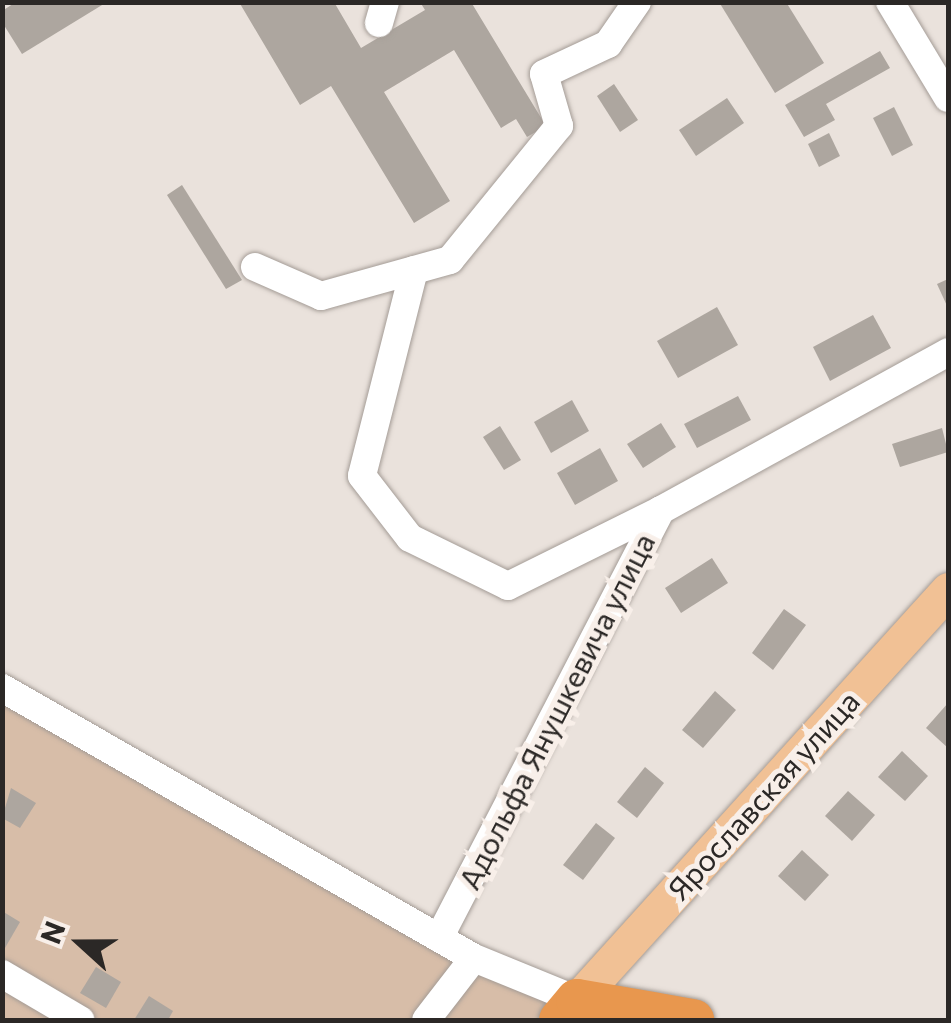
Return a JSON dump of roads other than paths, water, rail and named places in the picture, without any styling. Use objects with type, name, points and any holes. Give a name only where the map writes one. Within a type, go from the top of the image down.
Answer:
[{"type":"highway","points":[[569,1010],[693,1020]]},
{"type":"main road","name":"Ярославская улица","points":[[569,1010],[948,590]]},
{"type":"street","points":[[254,267],[320,296],[450,260],[560,126],[544,74],[608,44],[637,2]]},
{"type":"street","points":[[890,2],[938,58],[948,98]]},
{"type":"street","points":[[414,270],[362,476],[410,538],[508,586],[660,510]]},
{"type":"street","name":"Адольфа Янушкевича улица","points":[[440,938],[660,510],[948,352]]},
{"type":"street","points":[[2,688],[569,1010]]},
{"type":"street","points":[[426,1020],[474,958]]},
{"type":"street","points":[[2,974],[80,1020]]}]
